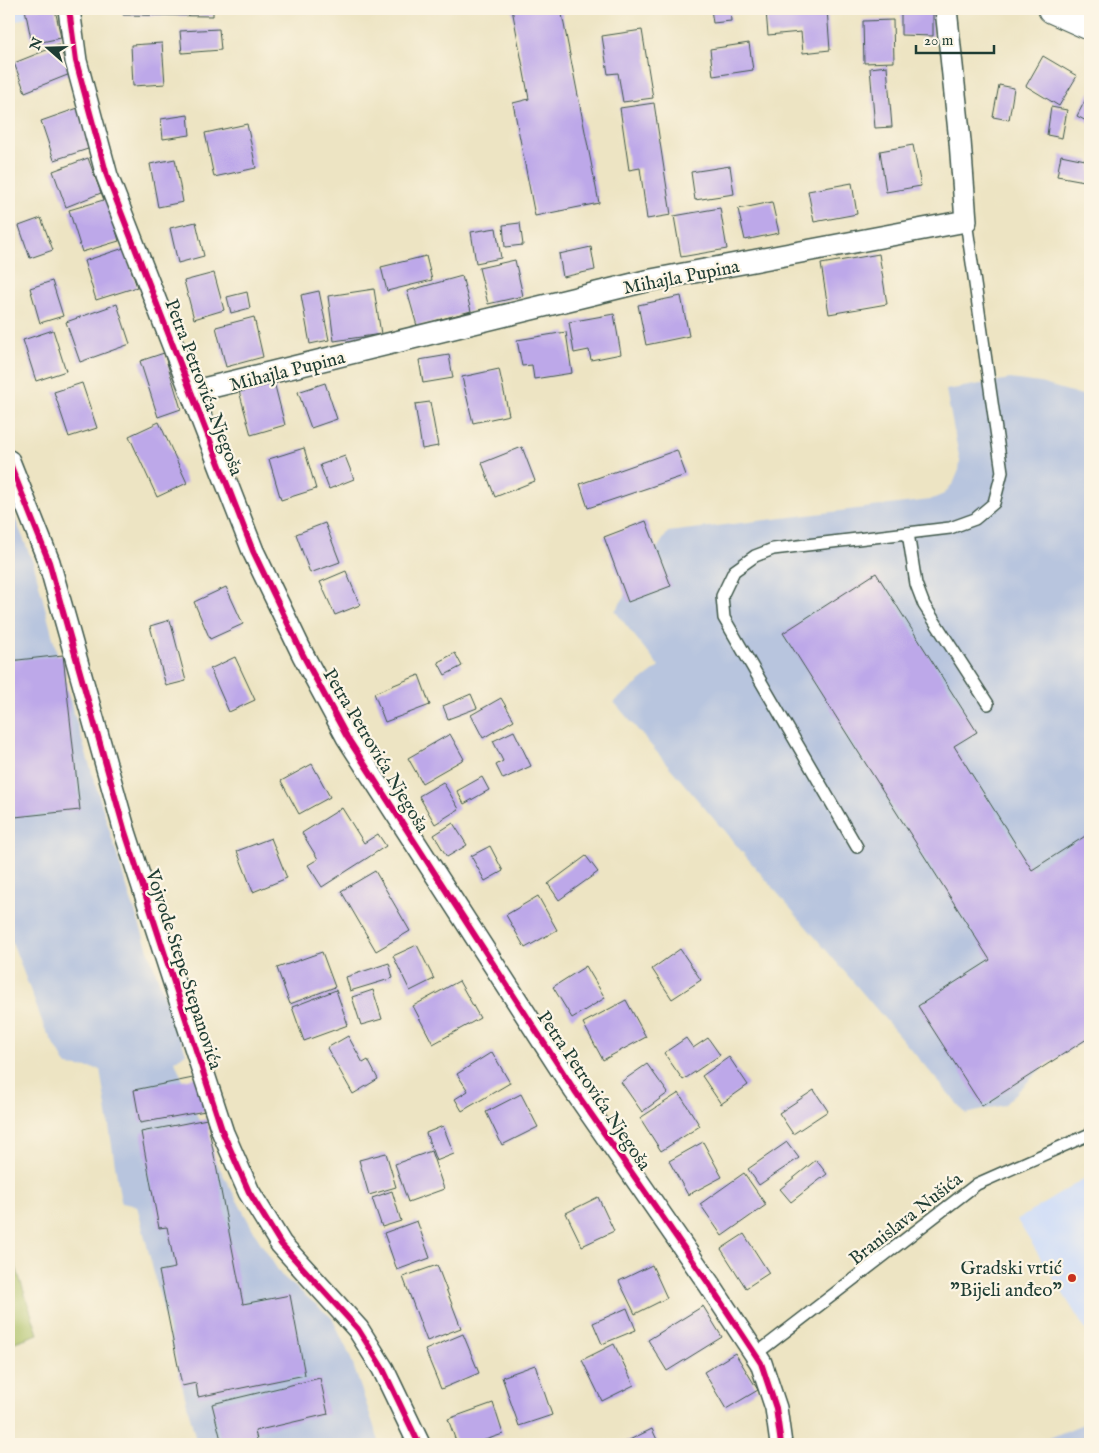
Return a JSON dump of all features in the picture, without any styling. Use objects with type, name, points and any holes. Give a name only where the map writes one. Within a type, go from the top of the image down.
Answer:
[{"type":"street","name":"Petra Petrovića Njegoša","points":[[69,9],[76,61],[107,176],[254,551],[303,655],[347,737],[575,1091],[762,1363],[776,1408],[781,1444]]},
{"type":"street","points":[[946,9],[960,141],[966,221]]},
{"type":"street","points":[[1052,9],[1090,26]]},
{"type":"street","name":"Mihajla Pupina","points":[[191,392],[646,281],[966,221]]},
{"type":"street","name":"Vojvode Stepe Stepanovića","points":[[9,461],[49,562],[125,832],[223,1133],[249,1192],[281,1244],[358,1329],[383,1369],[419,1444]]},
{"type":"lane","points":[[857,846],[724,618],[722,596],[734,571],[755,556],[773,549],[950,528],[975,519],[994,503],[1002,472],[966,221]]},
{"type":"lane","points":[[908,533],[916,584],[924,605],[988,704]]},
{"type":"lane","name":"Branislava Nušića","points":[[756,1354],[977,1184],[1090,1134]]},
{"type":"shaded area","points":[[9,9],[44,9],[44,10],[9,24]]},
{"type":"shaded area","points":[[1010,379],[1040,383],[1082,395],[1090,394],[1090,1021],[1004,1105],[966,1114],[614,702],[659,667],[615,611],[668,532],[930,500],[944,494],[954,482],[959,470],[960,461],[946,390]]},
{"type":"shaded area","points":[[9,503],[34,565],[65,684],[126,885],[186,1053],[175,1061],[214,1158],[257,1237],[281,1275],[332,1318],[350,1356],[380,1444],[197,1444],[137,1206],[121,1203],[100,1069],[67,1066],[45,1029],[9,934]]},
{"type":"shaded area","name":"Gradski vrtić \"Bijeli anđeo\"","points":[[1090,1175],[1090,1337],[1017,1220]]},
{"type":"shaded area","points":[[1090,1421],[1090,1444],[1035,1444]]},
{"type":"green space","points":[[9,1246],[38,1334],[9,1344]]},
{"type":"building","points":[[25,9],[55,9],[61,38],[32,44]]},
{"type":"building","points":[[123,9],[213,9],[213,16],[123,15]]},
{"type":"building","points":[[512,9],[561,9],[599,203],[535,216],[513,103],[529,99]]},
{"type":"building","points":[[711,9],[730,9],[731,21],[713,23]]},
{"type":"building","points":[[827,9],[830,50],[803,53],[801,32],[768,35],[766,11]]},
{"type":"building","points":[[901,9],[933,9],[933,36],[901,35]]},
{"type":"building","points":[[893,20],[894,62],[864,63],[863,21]]},
{"type":"building","points":[[219,29],[221,50],[182,53],[180,31]]},
{"type":"building","points":[[642,30],[653,98],[623,102],[618,73],[608,74],[602,36]]},
{"type":"building","points":[[162,43],[165,84],[133,86],[131,45]]},
{"type":"building","points":[[749,43],[753,70],[713,76],[710,49]]},
{"type":"building","points":[[59,45],[70,74],[25,92],[14,63]]},
{"type":"building","points":[[1043,56],[1077,76],[1059,106],[1026,86]]},
{"type":"building","points":[[887,66],[892,127],[875,128],[870,68]]},
{"type":"building","points":[[999,85],[1014,88],[1009,120],[993,117]]},
{"type":"building","points":[[1090,91],[1090,123],[1077,116]]},
{"type":"building","points":[[654,103],[671,215],[647,219],[640,168],[629,170],[620,108]]},
{"type":"building","points":[[1051,107],[1067,110],[1062,138],[1047,135]]},
{"type":"building","points":[[78,108],[91,148],[54,160],[41,121]]},
{"type":"building","points":[[188,115],[190,135],[163,139],[161,119]]},
{"type":"building","points":[[247,124],[256,168],[214,177],[205,133]]},
{"type":"building","points":[[913,145],[921,186],[886,192],[880,151]]},
{"type":"building","points":[[1061,155],[1090,161],[1090,182],[1057,176]]},
{"type":"building","points":[[88,158],[101,193],[66,207],[53,171]]},
{"type":"building","points":[[175,159],[183,202],[158,207],[150,164]]},
{"type":"building","points":[[730,166],[734,194],[695,200],[691,172]]},
{"type":"building","points":[[852,183],[857,214],[814,222],[808,191]]},
{"type":"building","points":[[107,199],[119,241],[82,252],[69,210]]},
{"type":"building","points":[[772,202],[779,233],[745,240],[738,209]]},
{"type":"building","points":[[720,208],[727,249],[681,257],[674,216]]},
{"type":"building","points":[[41,218],[53,250],[30,258],[19,226]]},
{"type":"building","points":[[196,222],[204,256],[178,263],[170,228]]},
{"type":"building","points":[[520,223],[523,245],[505,247],[503,225]]},
{"type":"building","points":[[496,228],[501,258],[476,263],[471,232]]},
{"type":"building","points":[[591,247],[595,270],[563,277],[559,254]]},
{"type":"building","points":[[124,248],[137,287],[96,300],[84,261]]},
{"type":"building","points":[[879,254],[887,304],[829,314],[821,264]]},
{"type":"building","points":[[426,256],[432,280],[387,291],[381,267]]},
{"type":"building","points":[[515,260],[523,296],[488,304],[479,268]]},
{"type":"building","points":[[214,273],[224,310],[194,319],[184,281]]},
{"type":"building","points":[[462,276],[471,311],[417,326],[407,291]]},
{"type":"building","points":[[52,281],[63,316],[40,323],[30,288]]},
{"type":"building","points":[[374,289],[381,334],[334,341],[328,296]]},
{"type":"building","points":[[319,291],[329,340],[310,344],[301,295]]},
{"type":"building","points":[[247,292],[250,308],[231,313],[227,297]]},
{"type":"building","points":[[681,296],[689,336],[646,345],[638,305]]},
{"type":"building","points":[[117,304],[130,344],[80,362],[66,322]]},
{"type":"building","points":[[614,314],[621,354],[591,360],[589,350],[574,353],[569,322]]},
{"type":"building","points":[[254,317],[263,357],[226,367],[216,327]]},
{"type":"building","points":[[53,330],[66,371],[36,381],[23,340]]},
{"type":"building","points":[[566,332],[572,373],[534,379],[532,365],[522,366],[517,340]]},
{"type":"building","points":[[164,353],[181,409],[158,417],[140,361]]},
{"type":"building","points":[[449,355],[453,378],[423,383],[419,360]]},
{"type":"building","points":[[499,369],[509,415],[473,423],[462,377]]},
{"type":"building","points":[[274,382],[285,425],[251,435],[239,391]]},
{"type":"building","points":[[82,383],[97,428],[69,437],[54,392]]},
{"type":"building","points":[[325,383],[337,419],[311,428],[298,392]]},
{"type":"building","points":[[430,402],[438,446],[422,449],[415,404]]},
{"type":"building","points":[[159,422],[187,483],[157,497],[129,436]]},
{"type":"building","points":[[522,447],[535,481],[495,497],[482,463]]},
{"type":"building","points":[[304,448],[316,489],[281,500],[269,459]]},
{"type":"building","points":[[677,450],[686,475],[588,508],[580,484]]},
{"type":"building","points":[[345,456],[354,479],[329,489],[320,465]]},
{"type":"building","points":[[646,521],[671,586],[628,602],[604,537]]},
{"type":"building","points":[[325,523],[340,562],[310,573],[296,534]]},
{"type":"building","points":[[346,571],[360,605],[335,615],[320,582]]},
{"type":"building","points":[[876,573],[977,732],[954,746],[1032,870],[1090,833],[1090,1037],[982,1106],[918,1006],[990,960],[783,633]]},
{"type":"building","points":[[226,587],[243,624],[210,639],[194,602]]},
{"type":"building","points":[[170,620],[186,681],[166,686],[150,626]]},
{"type":"building","points":[[455,653],[462,666],[445,675],[438,662]]},
{"type":"building","points":[[63,655],[80,810],[15,817],[9,763],[9,661]]},
{"type":"building","points":[[235,657],[255,700],[229,712],[210,669]]},
{"type":"building","points":[[419,675],[430,705],[385,722],[374,693]]},
{"type":"building","points":[[471,694],[477,708],[448,719],[443,706]]},
{"type":"building","points":[[501,698],[514,720],[483,738],[471,715]]},
{"type":"building","points":[[514,731],[531,766],[503,779],[496,765],[503,761],[493,741]]},
{"type":"building","points":[[450,734],[464,759],[422,783],[408,758]]},
{"type":"building","points":[[312,764],[330,797],[299,814],[281,781]]},
{"type":"building","points":[[482,777],[489,790],[464,804],[457,791]]},
{"type":"building","points":[[443,782],[459,809],[435,824],[419,796]]},
{"type":"building","points":[[342,808],[364,843],[378,834],[386,846],[322,887],[308,865],[318,859],[302,833]]},
{"type":"building","points":[[453,823],[467,845],[447,857],[434,835]]},
{"type":"building","points":[[271,838],[287,878],[253,892],[237,851]]},
{"type":"building","points":[[490,846],[503,871],[485,881],[471,856]]},
{"type":"building","points":[[586,856],[598,872],[559,900],[548,884]]},
{"type":"building","points":[[375,871],[410,931],[376,951],[341,891]]},
{"type":"building","points":[[538,896],[557,930],[525,948],[506,915]]},
{"type":"building","points":[[417,945],[434,979],[410,991],[393,956]]},
{"type":"building","points":[[680,949],[701,980],[672,999],[652,969]]},
{"type":"building","points":[[322,952],[335,987],[290,1004],[277,968]]},
{"type":"building","points":[[389,963],[393,978],[350,991],[346,977]]},
{"type":"building","points":[[586,966],[605,998],[572,1018],[553,987]]},
{"type":"building","points":[[459,981],[480,1018],[433,1044],[413,1006]]},
{"type":"building","points":[[336,990],[348,1025],[304,1041],[292,1007]]},
{"type":"building","points":[[373,990],[382,1019],[361,1025],[352,997]]},
{"type":"building","points":[[626,1000],[646,1037],[603,1060],[583,1023]]},
{"type":"building","points":[[348,1036],[363,1063],[368,1060],[378,1079],[353,1094],[327,1048]]},
{"type":"building","points":[[686,1038],[693,1048],[708,1038],[720,1055],[683,1080],[664,1053]]},
{"type":"building","points":[[492,1052],[510,1083],[462,1111],[455,1099],[468,1091],[457,1074]]},
{"type":"building","points":[[729,1057],[748,1085],[721,1104],[702,1076]]},
{"type":"building","points":[[647,1064],[668,1093],[642,1112],[621,1082]]},
{"type":"building","points":[[198,1077],[205,1111],[140,1123],[134,1090]]},
{"type":"building","points":[[814,1090],[828,1111],[793,1134],[779,1113]]},
{"type":"building","points":[[679,1093],[700,1126],[661,1151],[640,1118]]},
{"type":"building","points":[[521,1094],[538,1127],[502,1145],[486,1112]]},
{"type":"building","points":[[207,1119],[243,1304],[290,1295],[305,1375],[198,1397],[196,1383],[182,1386],[159,1271],[175,1268],[167,1227],[159,1228],[141,1132]]},
{"type":"building","points":[[443,1126],[454,1154],[436,1161],[426,1133]]},
{"type":"building","points":[[703,1142],[722,1177],[688,1195],[669,1161]]},
{"type":"building","points":[[787,1142],[799,1158],[759,1185],[748,1169]]},
{"type":"building","points":[[431,1151],[444,1189],[408,1202],[395,1164]]},
{"type":"building","points":[[386,1153],[396,1187],[369,1195],[359,1160]]},
{"type":"building","points":[[816,1160],[827,1174],[791,1202],[780,1189]]},
{"type":"building","points":[[744,1173],[766,1205],[722,1236],[700,1204]]},
{"type":"building","points":[[392,1191],[401,1221],[382,1227],[372,1198]]},
{"type":"building","points":[[598,1197],[614,1231],[582,1246],[566,1213]]},
{"type":"building","points":[[417,1221],[430,1258],[397,1270],[384,1233]]},
{"type":"building","points":[[744,1234],[769,1273],[746,1288],[721,1249]]},
{"type":"building","points":[[437,1265],[461,1328],[427,1341],[403,1277]]},
{"type":"building","points":[[652,1265],[667,1298],[635,1314],[619,1281]]},
{"type":"building","points":[[703,1306],[722,1337],[667,1371],[648,1340]]},
{"type":"building","points":[[627,1308],[636,1330],[602,1344],[593,1323]]},
{"type":"building","points":[[463,1334],[479,1373],[441,1389],[425,1350]]},
{"type":"building","points":[[614,1344],[634,1385],[602,1401],[582,1360]]},
{"type":"building","points":[[735,1353],[758,1390],[726,1409],[704,1372]]},
{"type":"building","points":[[535,1365],[552,1415],[519,1426],[502,1377]]},
{"type":"building","points":[[320,1378],[328,1414],[255,1431],[258,1444],[222,1444],[212,1404]]},
{"type":"building","points":[[493,1403],[503,1434],[473,1444],[457,1444],[448,1419]]},
{"type":"building","points":[[652,1429],[659,1444],[621,1444]]},
{"type":"cycle path","points":[[69,9],[76,61],[107,176],[253,551],[303,655],[347,737],[575,1091],[709,1284],[761,1363],[776,1408],[781,1444]]},
{"type":"cycle path","points":[[9,461],[49,562],[125,832],[223,1133],[249,1192],[281,1244],[358,1329],[383,1369],[419,1444]]},
{"type":"place","name":"Gradski vrtić \"Bijeli anđeo\"","points":[[1072,1278]]}]
